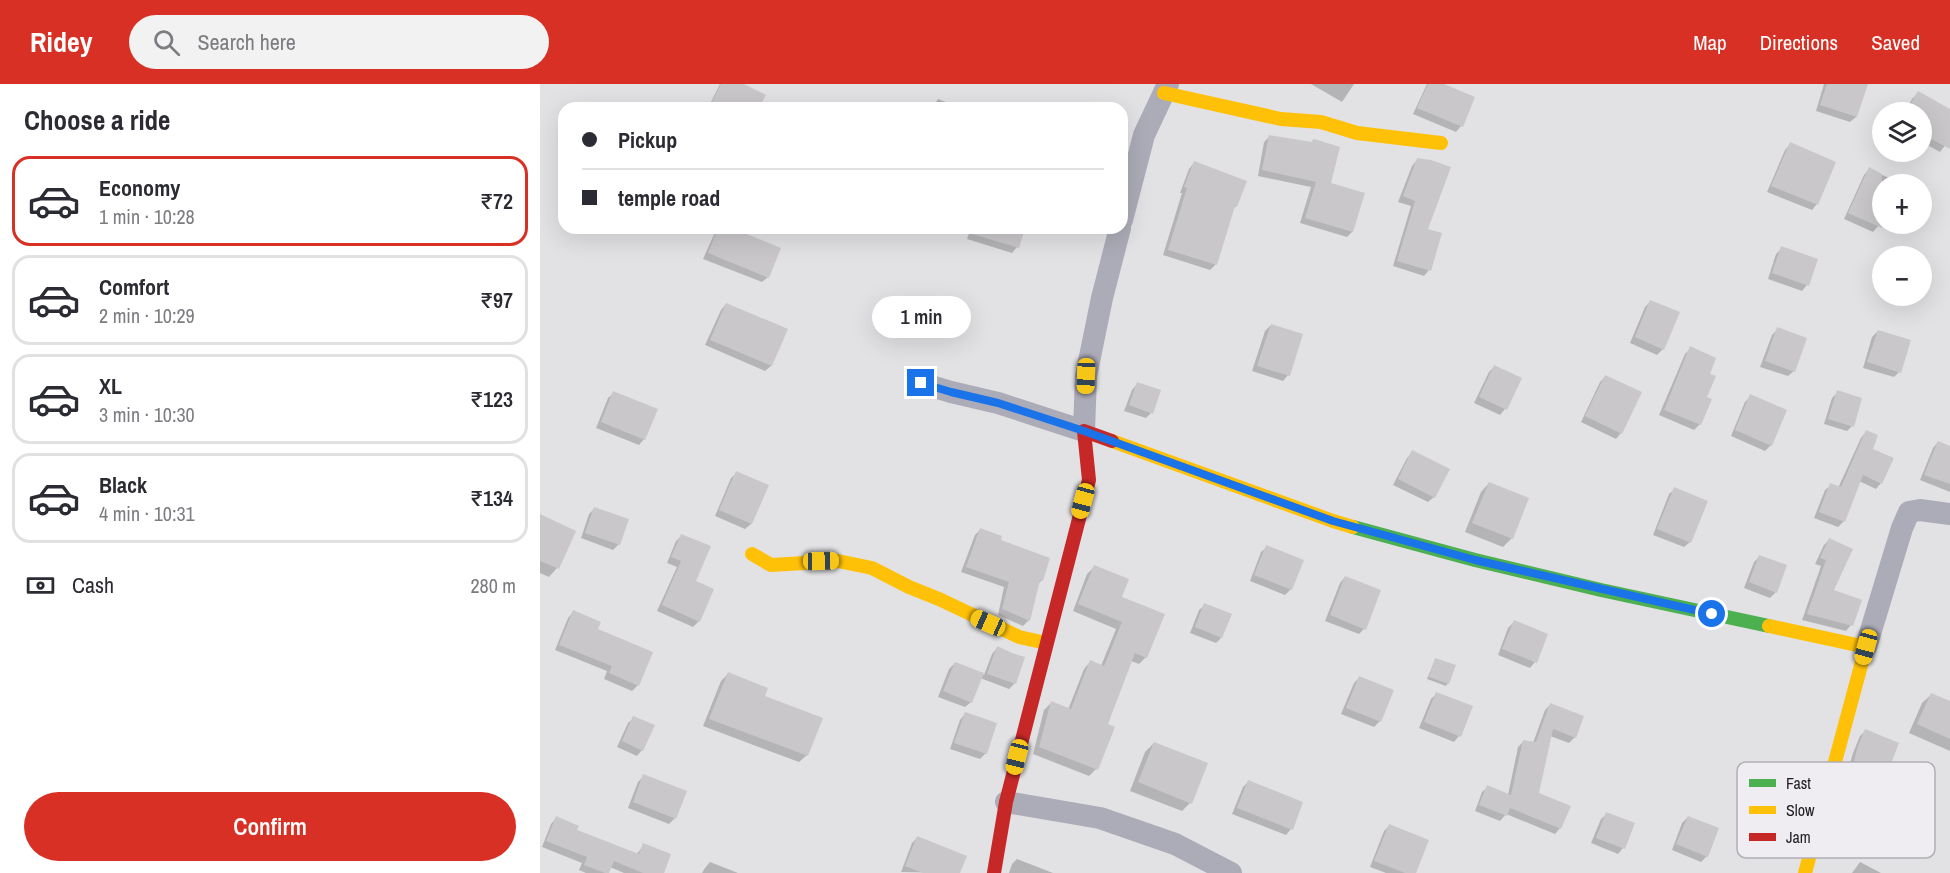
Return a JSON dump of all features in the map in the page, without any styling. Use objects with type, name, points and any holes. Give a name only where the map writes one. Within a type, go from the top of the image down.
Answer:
[{"type":"street","points":[[1128,197],[1144,135],[1166,89],[1281,119],[1321,122],[1357,133],[1441,143]]},
{"type":"street","points":[[994,873],[1006,802],[1089,480],[1084,431],[1086,376],[1118,234]]},
{"type":"street","points":[[921,383],[998,403],[1084,431],[1333,521],[1475,560],[1866,647]]},
{"type":"street","points":[[1835,762],[1866,647],[1902,528],[1910,512],[1920,510],[1950,514]]},
{"type":"street","points":[[752,554],[771,565],[838,561],[872,568],[1019,637],[1046,643]]},
{"type":"street","points":[[1006,802],[1100,818],[1175,844],[1231,873]]},
{"type":"street","points":[[1805,873],[1809,858]]},
{"type":"building","points":[[721,84],[744,84],[766,95],[762,102],[712,102]]},
{"type":"building","points":[[1428,84],[1444,84],[1475,97],[1463,127],[1417,108]]},
{"type":"building","points":[[1827,84],[1868,84],[1857,117],[1820,105]]},
{"type":"building","points":[[1918,91],[1950,109],[1950,149],[1932,139],[1932,102],[1912,102]]},
{"type":"building","points":[[1269,135],[1312,142],[1313,139],[1340,147],[1331,183],[1365,193],[1353,232],[1305,218],[1316,182],[1262,170]]},
{"type":"building","points":[[1790,142],[1836,162],[1818,205],[1771,186]]},
{"type":"building","points":[[1417,158],[1451,167],[1428,229],[1442,233],[1431,271],[1397,261],[1415,201],[1403,196]]},
{"type":"building","points":[[1194,161],[1247,181],[1237,207],[1235,206],[1217,265],[1168,250],[1187,188],[1184,187]]},
{"type":"building","points":[[1869,167],[1882,174],[1872,174],[1872,224],[1848,213]]},
{"type":"building","points":[[716,234],[747,234],[781,248],[769,278],[708,253]]},
{"type":"building","points":[[973,234],[1023,234],[1019,248]]},
{"type":"building","points":[[1781,246],[1818,259],[1809,286],[1772,273]]},
{"type":"building","points":[[1650,300],[1680,312],[1664,350],[1635,337]]},
{"type":"building","points":[[726,303],[788,329],[772,366],[710,340]]},
{"type":"building","points":[[1271,324],[1303,334],[1290,376],[1257,366]]},
{"type":"building","points":[[1777,327],[1807,338],[1795,372],[1765,361]]},
{"type":"building","points":[[1878,330],[1911,340],[1901,373],[1867,362]]},
{"type":"building","points":[[1690,346],[1716,358],[1710,374],[1716,376],[1707,397],[1712,399],[1701,425],[1664,410]]},
{"type":"building","points":[[1494,365],[1522,378],[1507,410],[1479,397]]},
{"type":"building","points":[[1605,375],[1642,392],[1622,434],[1585,416]]},
{"type":"building","points":[[1137,382],[1161,390],[1153,414],[1129,405]]},
{"type":"building","points":[[1837,390],[1862,398],[1854,427],[1828,419]]},
{"type":"building","points":[[613,391],[658,409],[645,440],[601,422]]},
{"type":"building","points":[[1750,394],[1787,410],[1772,446],[1735,430]]},
{"type":"building","points":[[1866,430],[1878,435],[1873,449],[1894,458],[1882,484],[1863,475],[1845,522],[1819,512],[1830,483],[1841,487]]},
{"type":"building","points":[[1938,441],[1950,446],[1950,484],[1924,475]]},
{"type":"building","points":[[1412,450],[1450,469],[1435,498],[1398,479]]},
{"type":"building","points":[[736,471],[769,485],[752,524],[719,510]]},
{"type":"building","points":[[1489,482],[1529,498],[1513,539],[1472,523]]},
{"type":"building","points":[[1674,487],[1708,501],[1691,543],[1657,529]]},
{"type":"building","points":[[594,507],[629,519],[620,545],[585,533]]},
{"type":"building","points":[[540,514],[576,531],[559,569],[540,561]]},
{"type":"building","points":[[980,528],[1002,536],[1001,540],[1050,558],[1043,581],[1040,580],[1030,621],[1002,609],[1009,582],[966,567]]},
{"type":"building","points":[[681,534],[711,546],[696,581],[714,589],[700,622],[662,605],[681,561],[671,557]]},
{"type":"building","points":[[1829,538],[1853,549],[1834,590],[1862,600],[1853,626],[1807,614],[1826,560],[1820,558]]},
{"type":"building","points":[[1266,545],[1304,560],[1292,590],[1254,575]]},
{"type":"building","points":[[1759,555],[1787,565],[1777,593],[1749,582]]},
{"type":"building","points":[[1094,565],[1129,579],[1122,597],[1165,614],[1147,658],[1135,653],[1108,724],[1115,727],[1098,770],[1039,747],[1051,701],[1071,709],[1090,660],[1104,666],[1122,622],[1078,604]]},
{"type":"building","points":[[1345,576],[1381,590],[1366,630],[1330,615]]},
{"type":"building","points":[[1204,603],[1232,614],[1222,638],[1195,627]]},
{"type":"building","points":[[573,610],[601,622],[598,629],[653,652],[639,686],[609,673],[612,666],[559,645]]},
{"type":"building","points":[[1514,620],[1548,634],[1537,663],[1502,649]]},
{"type":"building","points":[[997,646],[1025,657],[1016,684],[987,674]]},
{"type":"building","points":[[1435,658],[1456,665],[1449,684],[1429,677]]},
{"type":"building","points":[[955,662],[984,673],[972,703],[943,691]]},
{"type":"building","points":[[728,672],[768,688],[765,696],[823,718],[808,756],[709,719]]},
{"type":"building","points":[[1359,676],[1394,690],[1381,722],[1346,708]]},
{"type":"building","points":[[1436,692],[1473,706],[1461,737],[1424,722]]},
{"type":"building","points":[[1931,693],[1950,701],[1950,739],[1917,724]]},
{"type":"building","points":[[1550,703],[1584,716],[1576,738],[1553,729],[1539,793],[1571,806],[1561,829],[1510,808],[1507,816],[1479,805],[1487,785],[1511,795],[1523,740],[1536,742]]},
{"type":"building","points":[[965,712],[997,723],[987,754],[954,743]]},
{"type":"building","points":[[633,716],[655,725],[643,751],[622,741]]},
{"type":"building","points":[[1865,729],[1899,743],[1892,762],[1854,762]]},
{"type":"building","points":[[1154,742],[1208,763],[1192,804],[1138,782]]},
{"type":"building","points":[[643,774],[687,791],[676,819],[633,802]]},
{"type":"building","points":[[1248,780],[1303,802],[1293,830],[1237,808]]},
{"type":"building","points":[[1606,812],[1635,823],[1625,849],[1596,838]]},
{"type":"building","points":[[556,816],[579,826],[577,830],[639,854],[643,843],[671,854],[664,873],[643,873],[614,861],[609,873],[584,865],[587,857],[546,841]]},
{"type":"building","points":[[1688,816],[1719,828],[1708,857],[1676,844]]},
{"type":"building","points":[[1389,824],[1429,840],[1416,873],[1405,873],[1374,861]]},
{"type":"building","points":[[917,836],[967,856],[960,873],[923,873],[905,866]]},
{"type":"traffic: fast","points":[[1353,527],[1475,560],[1601,590],[1769,626]]},
{"type":"traffic: slow","points":[[1164,93],[1281,119],[1321,122],[1357,133],[1441,143]]},
{"type":"traffic: slow","points":[[1112,441],[1353,527]]},
{"type":"traffic: slow","points":[[752,554],[771,565],[838,561],[872,568],[1019,637],[1046,643]]},
{"type":"traffic: slow","points":[[1769,626],[1866,647],[1835,762]]},
{"type":"traffic: slow","points":[[1805,873],[1809,858]]},
{"type":"traffic: jam","points":[[994,873],[1006,802],[1089,480],[1084,431],[1112,441]]},
{"type":"route","points":[[921,383],[998,403],[1084,431],[1333,521],[1475,560],[1712,614]]}]
